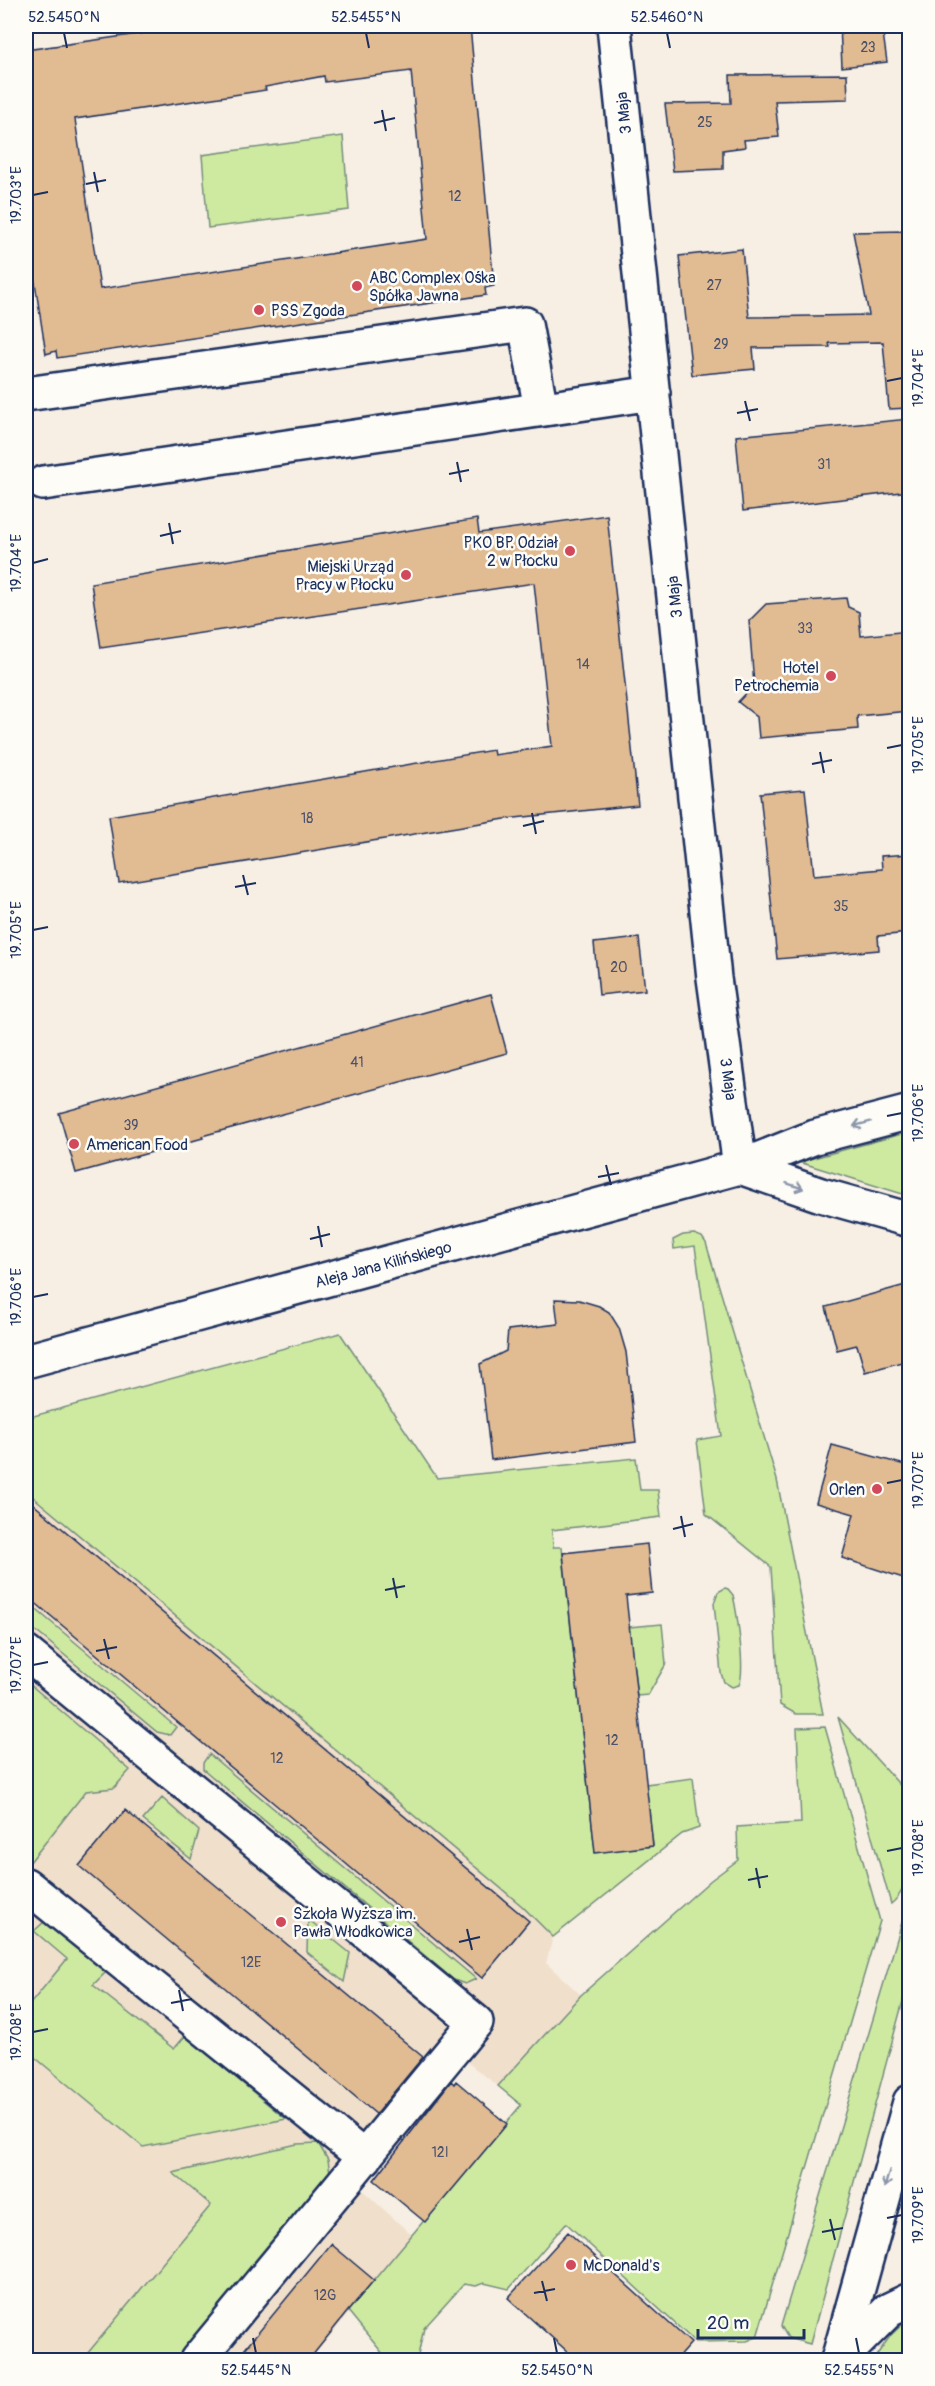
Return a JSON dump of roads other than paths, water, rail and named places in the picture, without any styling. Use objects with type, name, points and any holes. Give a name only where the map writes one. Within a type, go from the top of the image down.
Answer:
[{"type":"street","name":"3 Maja","points":[[614,26],[714,978],[740,1167]]},
{"type":"street","points":[[26,394],[525,324],[541,409]]},
{"type":"street","points":[[42,483],[653,393]]},
{"type":"street","name":"Aleja Jana Kilińskiego","points":[[26,1361],[740,1167],[815,1137],[909,1112]]},
{"type":"street","points":[[740,1167],[821,1195],[909,1220]]},
{"type":"street","points":[[26,1653],[476,2022],[197,2361]]},
{"type":"street","points":[[26,1885],[365,2158]]},
{"type":"street","points":[[838,2361],[909,2102]]},
{"type":"street","points":[[838,2361],[889,2310],[909,2300]]},
{"type":"place","name":"ABC Complex Ośka Spółka Jawna","points":[[357,286]]},
{"type":"place","name":"PSS Zgoda","points":[[259,310]]},
{"type":"place","name":"PKO BP. Odział 2 w Płocku","points":[[570,551]]},
{"type":"place","name":"Miejski Urząd Pracy w Płocku","points":[[406,575]]},
{"type":"place","name":"Hotel Petrochemia","points":[[831,676]]},
{"type":"place","name":"American Food","points":[[74,1144]]},
{"type":"place","name":"Orlen","points":[[877,1489]]},
{"type":"place","name":"Szkoła Wyższa im. Pawła Włodkowica","points":[[281,1922]]},
{"type":"place","name":"McDonald's","points":[[571,2265]]}]
